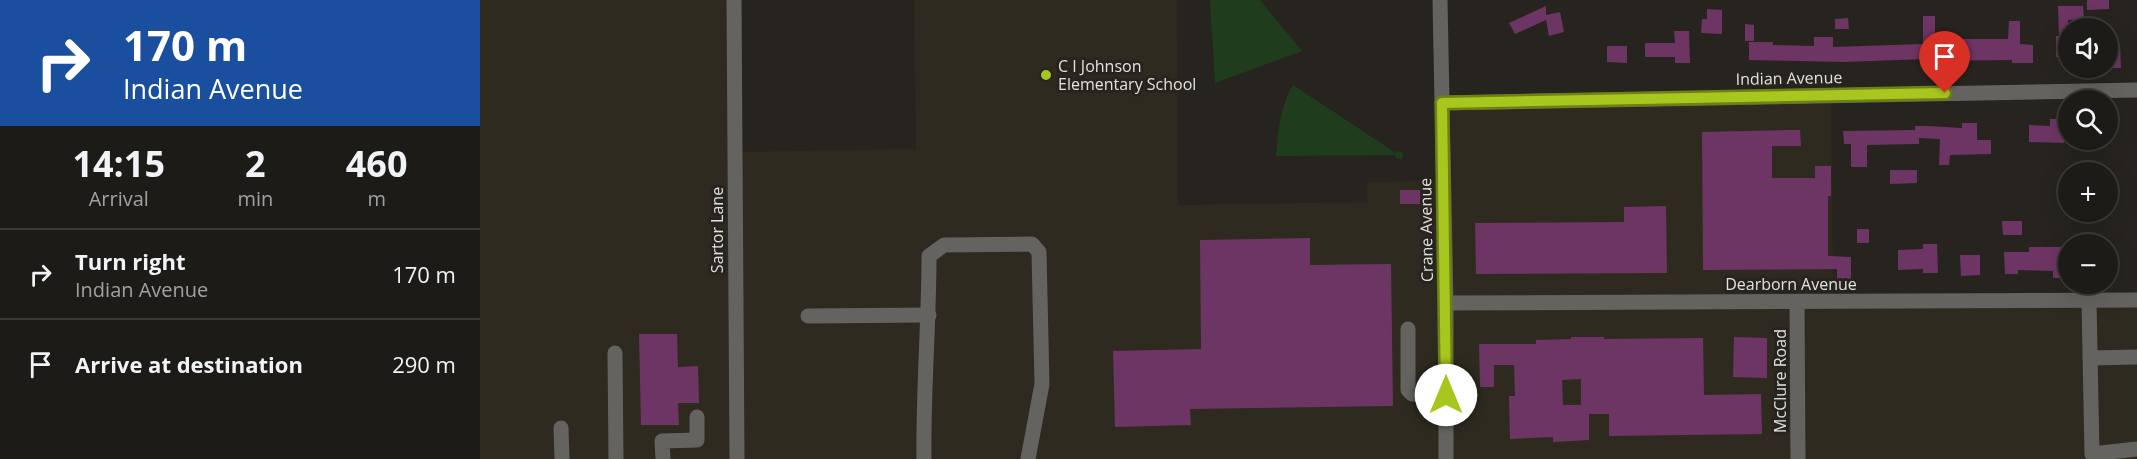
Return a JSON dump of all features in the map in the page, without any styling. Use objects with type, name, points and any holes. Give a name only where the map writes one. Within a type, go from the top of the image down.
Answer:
[{"type":"street","name":"Sartor Lane","points":[[734,0],[736,459]]},
{"type":"street","name":"Crane Avenue","points":[[1440,0],[1446,303],[1446,459]]},
{"type":"street","name":"Indian Avenue","points":[[1442,103],[2137,90]]},
{"type":"street","points":[[924,459],[929,256],[944,245],[1032,244],[1038,252],[1042,384],[1028,459]]},
{"type":"street","name":"Dearborn Avenue","points":[[1446,303],[2137,300]]},
{"type":"street","points":[[2089,301],[2090,457],[2137,449]]},
{"type":"street","name":"McClure Road","points":[[1797,302],[1798,459]]},
{"type":"street","points":[[808,316],[929,315]]},
{"type":"street","points":[[1408,329],[1408,390],[1412,394],[1446,395]]},
{"type":"street","points":[[615,353],[616,459]]},
{"type":"street","points":[[2090,358],[2137,357]]},
{"type":"street","points":[[663,459],[662,441],[698,440],[697,417]]},
{"type":"street","points":[[561,428],[562,459]]},
{"type":"shaded area","points":[[480,0],[731,0],[733,152],[916,149],[914,0],[1177,0],[1178,205],[1367,202],[1367,182],[1450,181],[1451,100],[1831,93],[1833,297],[2137,295],[2137,459],[480,459]]},
{"type":"green space","points":[[1210,0],[1260,0],[1302,51],[1215,83]]},
{"type":"green space","points":[[1293,85],[1396,153],[1397,151],[1403,153],[1402,159],[1396,158],[1395,155],[1276,156],[1282,111]]},
{"type":"building","points":[[2087,0],[2109,0],[2109,9],[2087,10]]},
{"type":"building","points":[[1546,6],[1546,15],[1560,12],[1564,32],[1549,36],[1546,20],[1515,34],[1509,23]]},
{"type":"building","points":[[2058,6],[2083,6],[2084,18],[2058,18]]},
{"type":"building","points":[[1707,9],[1722,10],[1722,34],[1701,33],[1702,19],[1707,19]]},
{"type":"building","points":[[1923,16],[1935,16],[1935,45],[1954,45],[1954,39],[2008,39],[2009,21],[2020,21],[2020,44],[2033,45],[2033,63],[2012,63],[2012,60],[1925,61],[1925,59],[1844,62],[1749,60],[1749,42],[1814,46],[1814,37],[1833,37],[1833,47],[1923,44]]},
{"type":"building","points":[[1848,18],[1849,29],[1835,29],[1835,19]]},
{"type":"building","points":[[1745,24],[1754,25],[1754,41],[1745,41]]},
{"type":"building","points":[[1674,31],[1689,31],[1690,63],[1675,63],[1675,57],[1645,57],[1645,43],[1675,43]]},
{"type":"building","points":[[2056,36],[2058,36],[2058,57],[2056,57]]},
{"type":"building","points":[[2118,44],[2120,44],[2121,68],[2118,68]]},
{"type":"building","points":[[1607,46],[1627,46],[1627,63],[1607,62]]},
{"type":"building","points":[[2050,119],[2058,119],[2058,143],[2029,142],[2029,125],[2050,126]]},
{"type":"building","points":[[1962,123],[1977,123],[1977,140],[1991,140],[1991,154],[1950,155],[1949,165],[1939,165],[1940,139],[1919,138],[1919,144],[1867,145],[1867,167],[1851,167],[1851,144],[1844,144],[1843,131],[1915,130],[1915,126],[1962,128]]},
{"type":"building","points":[[1800,130],[1801,146],[1772,146],[1772,178],[1815,178],[1815,166],[1831,166],[1831,196],[1828,196],[1828,256],[1851,257],[1851,281],[1837,281],[1837,269],[1703,270],[1702,132]]},
{"type":"building","points":[[1890,170],[1917,170],[1917,183],[1890,184]]},
{"type":"building","points":[[1400,190],[1424,190],[1424,204],[1400,204]]},
{"type":"building","points":[[1666,206],[1667,273],[1476,274],[1475,223],[1624,222],[1624,207]]},
{"type":"building","points":[[2002,221],[2022,221],[2022,235],[2003,235]]},
{"type":"building","points":[[1857,229],[1869,229],[1869,243],[1857,243]]},
{"type":"building","points":[[1310,238],[1310,265],[1391,264],[1393,406],[1190,409],[1191,425],[1115,427],[1113,351],[1201,349],[1200,240]]},
{"type":"building","points":[[1923,244],[1937,244],[1938,273],[1923,273],[1923,269],[1898,270],[1898,250],[1923,249]]},
{"type":"building","points":[[2029,247],[2058,247],[2058,278],[2053,278],[2053,271],[2018,270],[2018,274],[2005,274],[2004,252],[2029,252]]},
{"type":"building","points":[[1960,255],[1980,255],[1980,275],[1961,276]]},
{"type":"building","points":[[639,334],[677,334],[678,367],[698,366],[699,403],[678,403],[679,425],[641,425]]},
{"type":"building","points":[[1571,337],[1703,338],[1704,395],[1761,394],[1762,434],[1609,436],[1609,414],[1589,414],[1589,440],[1553,442],[1553,437],[1510,439],[1509,396],[1515,396],[1514,365],[1494,365],[1494,387],[1480,387],[1479,344],[1536,344],[1536,340],[1571,339]],"holes":[[[1581,379],[1581,405],[1563,405],[1562,380]]]},
{"type":"building","points":[[1734,337],[1767,338],[1767,378],[1733,377]]},
{"type":"place","name":"C I Johnson Elementary School","points":[[1046,75]]},
{"type":"route","points":[[1446,395],[1442,103],[1945,93]]}]
